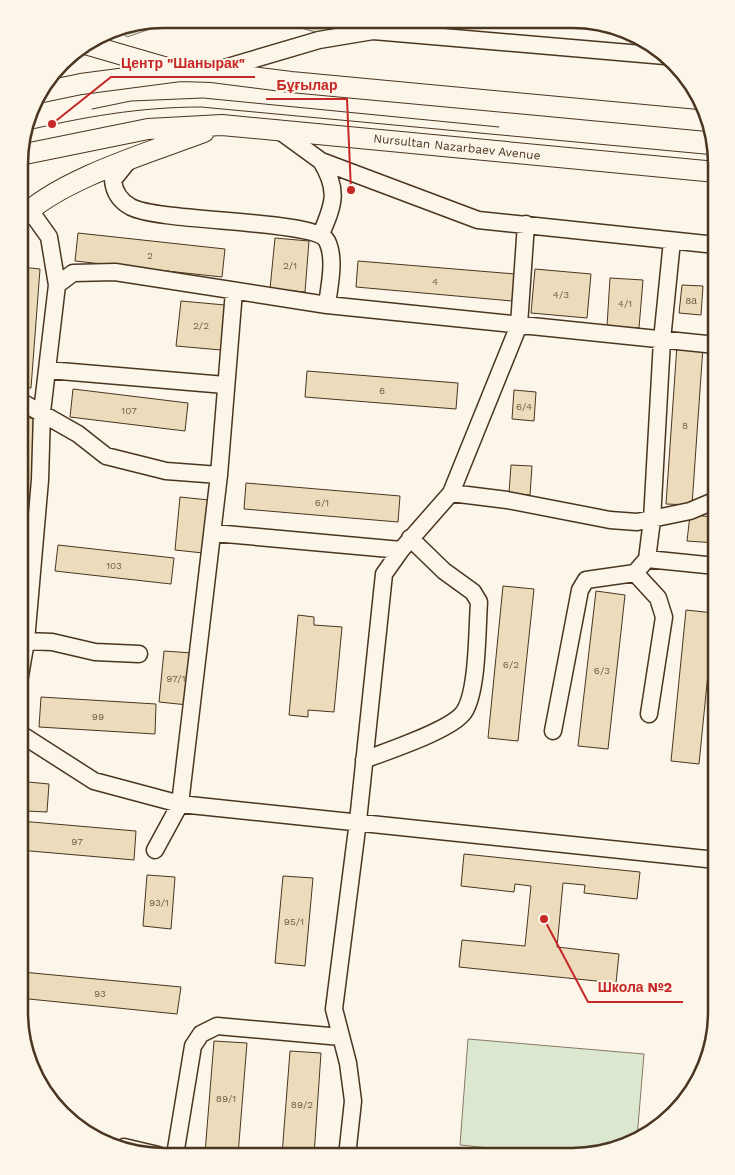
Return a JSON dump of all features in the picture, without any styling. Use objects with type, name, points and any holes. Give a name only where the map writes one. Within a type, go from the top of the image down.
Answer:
[{"type":"main road","points":[[94,47],[180,71]]},
{"type":"main road","points":[[48,92],[81,84],[180,71],[212,72],[301,83],[700,120]]},
{"type":"main road","points":[[28,212],[59,190],[129,160],[222,125]]},
{"type":"main road","name":"Nursultan Nazarbaev Avenue","points":[[29,153],[148,129],[222,125],[708,171]]},
{"type":"lane","points":[[212,72],[319,40],[368,28]]},
{"type":"lane","points":[[395,28],[652,55]]},
{"type":"lane","points":[[277,129],[321,161],[478,220],[708,244]]},
{"type":"lane","points":[[129,160],[113,180],[114,191],[131,207],[216,221],[299,229],[321,234],[327,241],[331,256],[327,305]]},
{"type":"lane","points":[[321,161],[331,178],[333,187],[330,215],[321,234]]},
{"type":"lane","points":[[28,217],[48,237],[57,285],[42,412],[40,480],[28,618]]},
{"type":"lane","points":[[348,1148],[353,1101],[348,1063],[334,1009],[358,821],[384,574],[406,544],[451,493],[519,325],[526,224]]},
{"type":"lane","points":[[553,731],[580,590],[586,580],[635,573],[647,559],[652,520],[662,340],[672,241]]},
{"type":"lane","points":[[57,285],[73,273],[115,272],[327,305],[708,344]]},
{"type":"lane","points":[[155,850],[180,804],[214,533],[234,291]]},
{"type":"lane","points":[[48,370],[225,385]]},
{"type":"lane","points":[[28,405],[78,434],[106,456],[166,471],[219,474]]},
{"type":"lane","points":[[451,493],[507,500],[610,520],[652,520],[690,511],[708,504]]},
{"type":"lane","points":[[214,533],[406,544],[473,592],[479,602],[472,695],[464,713],[452,725],[364,760]]},
{"type":"lane","points":[[647,559],[708,565]]},
{"type":"lane","points":[[635,573],[658,598],[664,617],[650,714]]},
{"type":"lane","points":[[28,641],[52,642],[95,652],[139,654]]},
{"type":"lane","points":[[28,739],[94,782],[180,804],[358,821],[707,859]]},
{"type":"lane","points":[[176,1148],[193,1046],[201,1034],[217,1026],[341,1037]]},
{"type":"green space","points":[[301,28],[341,28],[323,34]]},
{"type":"green space","points":[[151,29],[127,37],[123,34]]},
{"type":"green space","points":[[468,1039],[644,1054],[638,1130],[624,1137],[598,1145],[572,1148],[488,1148],[460,1145]]},
{"type":"building","points":[[78,233],[225,249],[222,277],[75,261]]},
{"type":"building","points":[[275,238],[309,241],[305,292],[270,289]]},
{"type":"building","points":[[358,261],[515,274],[512,301],[356,287]]},
{"type":"building","points":[[28,268],[40,269],[31,388],[28,388]]},
{"type":"building","points":[[535,269],[591,274],[587,318],[531,313]]},
{"type":"building","points":[[610,278],[643,280],[639,328],[607,326]]},
{"type":"building","points":[[682,285],[703,286],[701,315],[679,313]]},
{"type":"building","points":[[181,301],[225,305],[221,350],[176,346]]},
{"type":"building","points":[[677,345],[703,347],[692,505],[666,504]]},
{"type":"building","points":[[307,371],[458,383],[456,409],[305,397]]},
{"type":"building","points":[[73,389],[188,403],[185,431],[70,417]]},
{"type":"building","points":[[514,390],[536,392],[534,421],[512,419]]},
{"type":"building","points":[[28,418],[39,419],[28,536]]},
{"type":"building","points":[[511,465],[532,466],[530,495],[509,493]]},
{"type":"building","points":[[246,483],[400,496],[398,522],[244,509]]},
{"type":"building","points":[[180,497],[209,500],[203,553],[175,550]]},
{"type":"building","points":[[690,515],[708,516],[708,542],[687,541]]},
{"type":"building","points":[[58,545],[174,558],[171,584],[55,571]]},
{"type":"building","points":[[503,586],[534,589],[518,741],[488,738]]},
{"type":"building","points":[[596,591],[625,595],[608,749],[578,746]]},
{"type":"building","points":[[686,610],[707,612],[707,679],[699,764],[671,761]]},
{"type":"building","points":[[298,615],[314,617],[314,625],[342,627],[334,712],[308,710],[308,717],[289,715]]},
{"type":"building","points":[[164,651],[192,653],[188,705],[159,702]]},
{"type":"building","points":[[41,697],[156,704],[155,734],[39,727]]},
{"type":"building","points":[[28,782],[49,784],[47,812],[28,811]]},
{"type":"building","points":[[28,822],[136,831],[134,860],[28,851]]},
{"type":"building","points":[[464,854],[640,872],[637,899],[584,893],[585,885],[563,883],[557,947],[619,954],[616,983],[459,967],[462,940],[525,946],[531,886],[515,884],[514,892],[461,886]]},
{"type":"building","points":[[147,875],[175,877],[171,929],[143,926]]},
{"type":"building","points":[[283,876],[313,878],[305,966],[275,963]]},
{"type":"building","points":[[28,973],[181,987],[177,1014],[28,999]]},
{"type":"building","points":[[214,1041],[247,1043],[239,1148],[205,1148]]},
{"type":"building","points":[[290,1051],[321,1053],[314,1148],[283,1148]]},
{"type":"tram line","points":[[92,109],[131,101],[203,98],[499,127]]},
{"type":"tram line","points":[[32,129],[112,114],[178,107],[201,107],[707,154]]},
{"type":"place","name":"Центр \"Шанырак\"","points":[[52,124]]},
{"type":"place","name":"Бұғылар","points":[[351,190]]},
{"type":"place","name":"Школа №2","points":[[544,919]]}]
